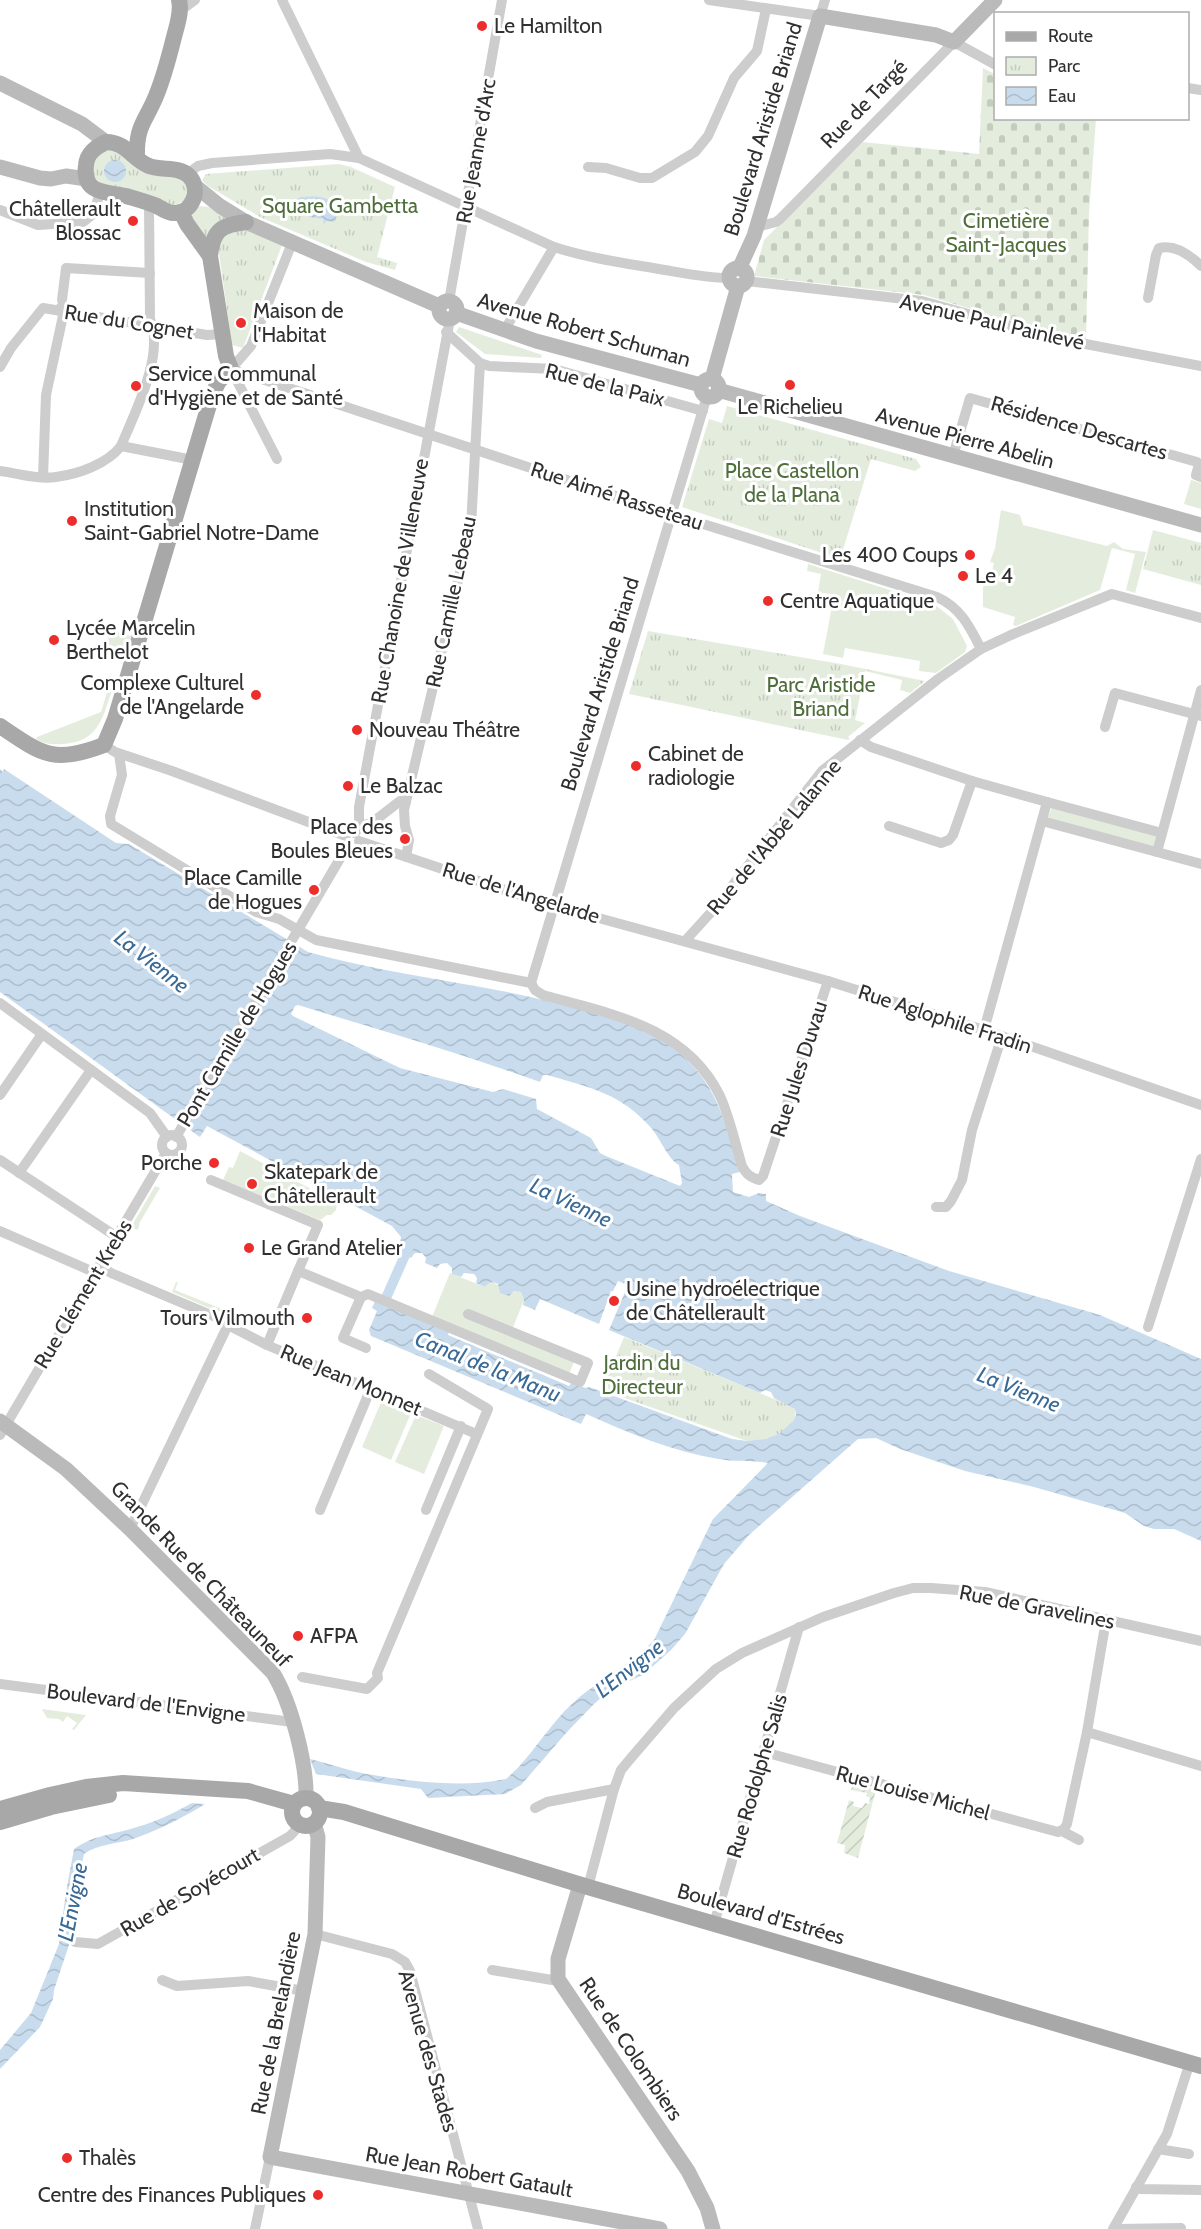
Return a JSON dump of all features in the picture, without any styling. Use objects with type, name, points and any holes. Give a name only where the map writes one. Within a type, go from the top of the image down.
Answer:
[{"type":"main road","name":"Rue de Targé","points":[[954,42],[995,0]]},
{"type":"main road","points":[[137,158],[136,142],[140,125],[165,73],[179,6]]},
{"type":"main road","points":[[820,16],[936,35],[954,42]]},
{"type":"main road","name":"Boulevard Aristide Briand","points":[[708,392],[738,278],[757,227],[820,16]]},
{"type":"main road","points":[[0,83],[82,124],[110,142],[123,146],[152,167],[175,169],[191,180],[194,197],[186,208],[170,213],[149,203],[125,196],[100,193],[87,179],[86,161],[97,146],[110,142],[140,125]]},
{"type":"main road","points":[[0,167],[40,178],[51,179],[66,176],[87,179]]},
{"type":"main road","name":"Avenue Robert Schuman","points":[[191,180],[220,206],[246,222],[448,314],[708,392]]},
{"type":"main road","name":"Avenue Robert Schuman","points":[[186,208],[204,203],[220,206]]},
{"type":"main road","points":[[186,208],[187,224],[210,256]]},
{"type":"main road","points":[[0,726],[42,752],[57,756],[75,755],[104,745],[119,709],[212,395],[219,381],[231,369],[226,356],[210,256],[214,237],[228,224],[246,222]]},
{"type":"main road","name":"Avenue Pierre Abelin","points":[[708,392],[953,456],[1201,525]]},
{"type":"main road","name":"Grande Rue de Châteauneuf","points":[[2,1427],[66,1469],[130,1529],[273,1673],[283,1692],[305,1775],[300,1801]]},
{"type":"main road","points":[[0,1809],[86,1787],[123,1783],[248,1791],[300,1801],[314,1801],[311,1819],[292,1816],[300,1801]]},
{"type":"main road","points":[[0,1822],[51,1807],[157,1786]]},
{"type":"main road","name":"Boulevard d'Estrées","points":[[311,1819],[344,1812],[584,1886],[1195,2064]]},
{"type":"main road","name":"Rue de la Brelandière","points":[[270,2157],[315,1934],[318,1837],[311,1819]]},
{"type":"main road","name":"Rue de Colombiers","points":[[584,1886],[556,1966],[558,1979],[688,2171],[707,2208],[713,2229]]},
{"type":"main road","name":"Rue Jean Robert Gatault","points":[[270,2157],[660,2229]]},
{"type":"street","points":[[179,6],[195,0]]},
{"type":"street","points":[[282,0],[359,158]]},
{"type":"street","name":"Rue Jeanne d'Arc","points":[[427,434],[502,0]]},
{"type":"street","points":[[709,0],[820,16]]},
{"type":"street","name":"Boulevard Aristide Briand","points":[[820,16],[825,0]]},
{"type":"street","points":[[588,167],[606,168],[640,178],[652,178],[695,152],[708,136],[734,78],[757,51],[766,9]]},
{"type":"street","points":[[954,42],[994,63]]},
{"type":"street","name":"Rue de Targé","points":[[757,227],[780,219],[954,42]]},
{"type":"street","points":[[191,180],[198,166],[212,163],[330,154],[359,158]]},
{"type":"street","name":"Avenue Paul Painlevé","points":[[359,158],[554,247],[614,261],[709,277],[738,278],[922,301],[1054,338],[1201,366]]},
{"type":"street","points":[[0,210],[38,225],[83,222],[91,218],[100,193]]},
{"type":"street","points":[[0,471],[55,477],[104,462],[121,446],[150,374],[154,332],[150,319],[149,203]]},
{"type":"street","points":[[277,459],[231,369],[250,346],[292,243]]},
{"type":"street","points":[[504,331],[554,247]]},
{"type":"street","points":[[1148,298],[1159,248],[1177,249],[1190,255],[1201,266]]},
{"type":"street","points":[[43,477],[46,395],[62,306],[66,268],[150,273]]},
{"type":"street","name":"Rue du Cognet","points":[[0,367],[11,348],[43,308],[62,306],[153,326],[207,335],[223,334]]},
{"type":"street","points":[[448,314],[480,363]]},
{"type":"street","name":"Rue de la Paix","points":[[480,363],[489,366],[554,369],[708,392]]},
{"type":"street","name":"Rue Camille Lebeau","points":[[405,806],[471,526],[480,363]]},
{"type":"street","name":"Rue Aimé Rasseteau","points":[[231,369],[672,514],[937,597],[947,601],[962,615],[981,649]]},
{"type":"street","name":"Boulevard Aristide Briand","points":[[531,983],[708,392]]},
{"type":"street","name":"Résidence Descartes","points":[[953,456],[970,398],[1197,462],[1199,464],[1198,476]]},
{"type":"street","name":"Rue Chanoine de Villeneuve","points":[[353,836],[427,434]]},
{"type":"street","points":[[121,446],[193,460]]},
{"type":"street","name":"Rue de l'Abbé Lalanne","points":[[685,941],[714,909],[822,771],[938,679],[981,649],[1113,594],[1201,618]]},
{"type":"street","points":[[1157,852],[1198,715],[1201,690]]},
{"type":"street","points":[[1105,728],[1115,693],[1198,715]]},
{"type":"street","points":[[860,740],[871,747],[972,781],[1162,833]]},
{"type":"street","name":"Rue de l'Angelarde","points":[[104,745],[119,754],[172,771],[406,857],[555,906],[685,941]]},
{"type":"street","points":[[119,754],[122,775],[110,816],[111,824],[256,912],[279,919],[298,931],[323,942],[531,983]]},
{"type":"street","points":[[889,826],[941,843],[949,840],[954,835],[972,781]]},
{"type":"street","points":[[298,931],[353,836],[400,801],[405,806],[405,826],[409,840],[406,857]]},
{"type":"street","points":[[984,1030],[1047,802]]},
{"type":"street","points":[[1042,821],[1201,864]]},
{"type":"street","name":"Pont Camille de Hogues","points":[[166,1154],[176,1154],[180,1150],[180,1141],[175,1134],[298,931]]},
{"type":"street","name":"Rue Aglophile Fradin","points":[[685,941],[828,981],[984,1030],[1201,1105]]},
{"type":"street","name":"Rue Jules Duvau","points":[[531,983],[535,990],[543,995],[634,1021],[667,1037],[698,1065],[719,1096],[745,1173],[759,1180],[770,1158],[828,981]]},
{"type":"street","points":[[0,1003],[150,1113],[175,1134],[162,1145],[166,1154]]},
{"type":"street","points":[[0,1095],[42,1034]]},
{"type":"street","points":[[936,1207],[946,1207],[962,1180],[972,1130],[1002,1036]]},
{"type":"street","points":[[19,1173],[91,1070]]},
{"type":"street","name":"Rue Clément Krebs","points":[[2,1427],[166,1154]]},
{"type":"street","points":[[1148,1328],[1201,1159]]},
{"type":"street","points":[[0,1161],[117,1237]]},
{"type":"street","points":[[212,1180],[318,1225],[267,1345]]},
{"type":"street","name":"Rue Jean Monnet","points":[[0,1232],[111,1273],[218,1318],[267,1345],[474,1433]]},
{"type":"street","points":[[298,1271],[361,1298]]},
{"type":"street","points":[[366,1348],[344,1338],[361,1298],[368,1294],[580,1382],[588,1363],[468,1314]]},
{"type":"street","points":[[130,1529],[228,1325]]},
{"type":"street","points":[[302,1677],[367,1689],[378,1678],[377,1673],[488,1410],[429,1374]]},
{"type":"street","points":[[320,1510],[370,1388]]},
{"type":"street","points":[[426,1510],[461,1426]]},
{"type":"street","name":"Rue de Gravelines","points":[[584,1886],[621,1770],[674,1708],[716,1669],[742,1653],[823,1617],[894,1593],[922,1588],[985,1592],[1201,1641]]},
{"type":"street","points":[[1062,1831],[1066,1824],[1087,1732],[1106,1620]]},
{"type":"street","name":"Rue Rodolphe Salis","points":[[714,1924],[799,1627]]},
{"type":"street","name":"Boulevard de l'Envigne","points":[[0,1684],[292,1722]]},
{"type":"street","points":[[1087,1732],[1201,1766]]},
{"type":"street","name":"Rue Louise Michel","points":[[764,1752],[1055,1832],[1062,1831],[1080,1840]]},
{"type":"street","points":[[535,1808],[547,1802],[614,1789]]},
{"type":"street","name":"Rue de Soyécourt","points":[[75,1942],[98,1944],[290,1836],[311,1819]]},
{"type":"street","name":"Avenue des Stades","points":[[315,1934],[392,1954],[405,1962],[410,1971],[478,2229]]},
{"type":"street","points":[[492,1970],[552,1980],[558,1979]]},
{"type":"street","points":[[162,1980],[177,1986],[248,1981],[304,1991]]},
{"type":"street","points":[[1181,2228],[1115,2229],[1158,2149],[1195,2064]]},
{"type":"street","points":[[1158,2149],[1189,2154]]},
{"type":"street","name":"Rue de la Brelandière","points":[[255,2229],[270,2157]]},
{"type":"street","points":[[1136,2187],[1200,2190]]},
{"type":"green space","name":"Cimetière Saint-Jacques","points":[[983,68],[994,74],[994,120],[1096,120],[1089,214],[1086,339],[1060,335],[924,295],[754,276],[764,240],[863,142],[979,154]]},
{"type":"green space","points":[[107,149],[178,176],[188,187],[185,200],[173,207],[118,191],[99,181],[93,174],[93,165],[95,158]]},
{"type":"green space","name":"Square Gambetta","points":[[339,164],[395,187],[377,257],[397,263],[395,270],[366,262],[260,217],[208,186],[202,180],[206,174]]},
{"type":"green space","name":"Square Gambetta","points":[[200,206],[215,208],[236,219],[210,245],[191,219],[194,210]]},
{"type":"green space","name":"Square Gambetta","points":[[235,225],[282,245],[243,348],[232,345],[218,246],[219,239]]},
{"type":"green space","points":[[459,327],[542,355],[541,358],[485,354],[456,332]]},
{"type":"green space","name":"Place Castellon de la Plana","points":[[727,406],[916,459],[921,467],[915,471],[871,459],[841,556],[837,558],[682,507],[709,419],[722,423]]},
{"type":"green space","points":[[1191,480],[1201,483],[1201,509],[1184,504]]},
{"type":"green space","points":[[1001,510],[1020,515],[1023,525],[1107,546],[1114,542],[1123,549],[1146,552],[1135,593],[1126,590],[1135,554],[1112,548],[1100,590],[1016,626],[1013,625],[1015,617],[983,607],[983,588],[986,575],[991,576],[994,563],[990,562],[995,548]]},
{"type":"green space","points":[[1153,530],[1201,543],[1201,585],[1143,569]]},
{"type":"green space","points":[[808,564],[934,604],[953,619],[967,646],[965,652],[936,673],[919,671],[920,661],[845,648],[843,658],[823,654],[834,595],[818,592],[821,574],[807,571]]},
{"type":"green space","points":[[111,630],[131,636],[126,650],[106,644]]},
{"type":"green space","name":"Parc Aristide Briand","points":[[648,631],[841,664],[925,681],[910,693],[900,690],[902,680],[865,671],[855,720],[865,723],[848,737],[850,739],[848,740],[629,694]]},
{"type":"green space","points":[[108,689],[112,690],[102,719],[92,733],[84,739],[56,744],[36,739],[101,712]]},
{"type":"green space","points":[[1052,807],[1156,836],[1154,846],[1050,819],[1048,817]]},
{"type":"green space","name":"Skatepark de Châtellerault","points":[[240,1151],[332,1198],[337,1204],[336,1210],[320,1220],[223,1180],[229,1167],[233,1168]]},
{"type":"green space","points":[[155,1186],[160,1188],[140,1222],[138,1230],[131,1227]]},
{"type":"green space","points":[[450,1273],[485,1287],[488,1283],[493,1282],[510,1293],[521,1292],[524,1300],[510,1335],[574,1362],[569,1374],[432,1317]]},
{"type":"green space","points":[[178,1282],[175,1290],[247,1319],[244,1325],[172,1292]]},
{"type":"green space","name":"Jardin du Directeur","points":[[624,1337],[791,1406],[795,1409],[795,1417],[786,1430],[779,1434],[747,1441],[602,1390]]},
{"type":"green space","points":[[382,1400],[411,1413],[391,1460],[362,1447]]},
{"type":"green space","points":[[416,1415],[444,1426],[424,1474],[395,1462]]},
{"type":"green space","points":[[42,1709],[86,1715],[74,1730],[72,1729],[77,1723],[67,1716],[63,1722],[59,1719],[47,1718]]},
{"type":"green space","points":[[853,1783],[876,1790],[858,1858],[844,1853],[845,1845],[837,1843],[849,1800],[854,1802],[853,1806],[862,1808],[865,1803],[869,1804],[870,1798],[866,1796],[867,1793],[851,1790]]},
{"type":"water","points":[[115,160],[123,163],[126,171],[123,179],[115,182],[107,179],[104,171],[107,163]]},
{"type":"water","points":[[300,197],[317,197],[331,201],[338,210],[334,222],[326,221],[324,225],[323,219],[310,217],[304,211],[296,210],[295,200]]},
{"type":"water","points":[[0,769],[3,772],[4,769],[116,843],[129,844],[308,952],[343,961],[554,1002],[645,1030],[681,1054],[698,1072],[713,1095],[724,1120],[740,1172],[732,1174],[733,1192],[749,1197],[759,1193],[766,1194],[766,1201],[800,1216],[949,1271],[1100,1315],[1201,1359],[1201,1541],[1174,1529],[1154,1529],[1144,1526],[1125,1513],[1034,1487],[965,1471],[900,1449],[876,1438],[858,1439],[749,1535],[724,1564],[685,1634],[671,1650],[643,1675],[610,1690],[594,1704],[521,1785],[505,1794],[428,1798],[421,1789],[316,1774],[310,1759],[365,1774],[423,1782],[456,1784],[506,1779],[574,1702],[654,1640],[713,1519],[768,1463],[701,1456],[634,1434],[586,1414],[581,1424],[371,1336],[369,1330],[377,1311],[372,1308],[375,1301],[449,1331],[448,1335],[569,1386],[571,1383],[589,1387],[732,1439],[747,1441],[765,1439],[779,1434],[793,1421],[796,1415],[795,1409],[774,1398],[771,1392],[765,1390],[760,1393],[609,1330],[628,1285],[618,1281],[611,1291],[599,1324],[540,1299],[535,1310],[523,1305],[521,1292],[514,1291],[509,1296],[500,1293],[496,1283],[491,1282],[485,1287],[476,1283],[477,1278],[474,1274],[464,1273],[461,1277],[452,1274],[452,1268],[447,1263],[440,1264],[437,1268],[425,1263],[426,1258],[422,1253],[415,1253],[411,1258],[399,1253],[401,1237],[392,1226],[207,1126],[200,1137],[0,992]],"holes":[[[298,1005],[450,1051],[540,1082],[543,1075],[547,1075],[604,1093],[629,1107],[652,1129],[668,1154],[679,1165],[682,1183],[680,1186],[600,1153],[591,1138],[537,1109],[536,1099],[503,1089],[493,1092],[400,1068],[293,1016],[291,1014]]]},
{"type":"water","name":"L'Envigne","points":[[192,1803],[205,1804],[152,1832],[95,1848],[84,1854],[75,1896],[71,1939],[68,1940],[69,1945],[53,1999],[40,2027],[0,2069],[0,2050],[31,2013],[59,1944],[74,1849],[93,1839],[152,1822]]},
{"type":"waterway","points":[[382,1307],[410,1244]]},
{"type":"place","name":"Le Hamilton","points":[[482,26]]},
{"type":"place","name":"Châtellerault Blossac","points":[[133,221]]},
{"type":"place","name":"Maison de l'Habitat","points":[[241,323]]},
{"type":"place","name":"Le Richelieu","points":[[790,385]]},
{"type":"place","name":"Service Communal d'Hygiène et de Santé","points":[[136,386]]},
{"type":"place","name":"Institution Saint-Gabriel Notre-Dame","points":[[72,521]]},
{"type":"place","name":"Les 400 Coups","points":[[970,555]]},
{"type":"place","name":"Le 4","points":[[963,576]]},
{"type":"place","name":"Centre Aquatique","points":[[768,601]]},
{"type":"place","name":"Lycée Marcelin Berthelot","points":[[54,640]]},
{"type":"place","name":"Complexe Culturel de l'Angelarde","points":[[256,695]]},
{"type":"place","name":"Nouveau Théâtre","points":[[357,730]]},
{"type":"place","name":"Cabinet de radiologie","points":[[636,766]]},
{"type":"place","name":"Le Balzac","points":[[348,786]]},
{"type":"place","name":"Place des Boules Bleues","points":[[405,839]]},
{"type":"place","name":"Place Camille de Hogues","points":[[314,890]]},
{"type":"place","name":"Porche","points":[[214,1163]]},
{"type":"place","name":"Skatepark de Châtellerault","points":[[252,1184]]},
{"type":"place","name":"Le Grand Atelier","points":[[249,1248]]},
{"type":"place","name":"Usine hydroélectrique de Châtellerault","points":[[614,1301]]},
{"type":"place","name":"Tours Vilmouth","points":[[307,1318]]},
{"type":"place","name":"AFPA","points":[[298,1636]]},
{"type":"place","name":"Thalès","points":[[67,2158]]},
{"type":"place","name":"Centre des Finances Publiques","points":[[318,2195]]},
{"type":"water label","name":"La Vienne","points":[[152,961]]},
{"type":"water label","name":"La Vienne","points":[[571,1202]]},
{"type":"water label","name":"Canal de la Manu","points":[[488,1366]]},
{"type":"water label","name":"La Vienne","points":[[1019,1389]]}]
